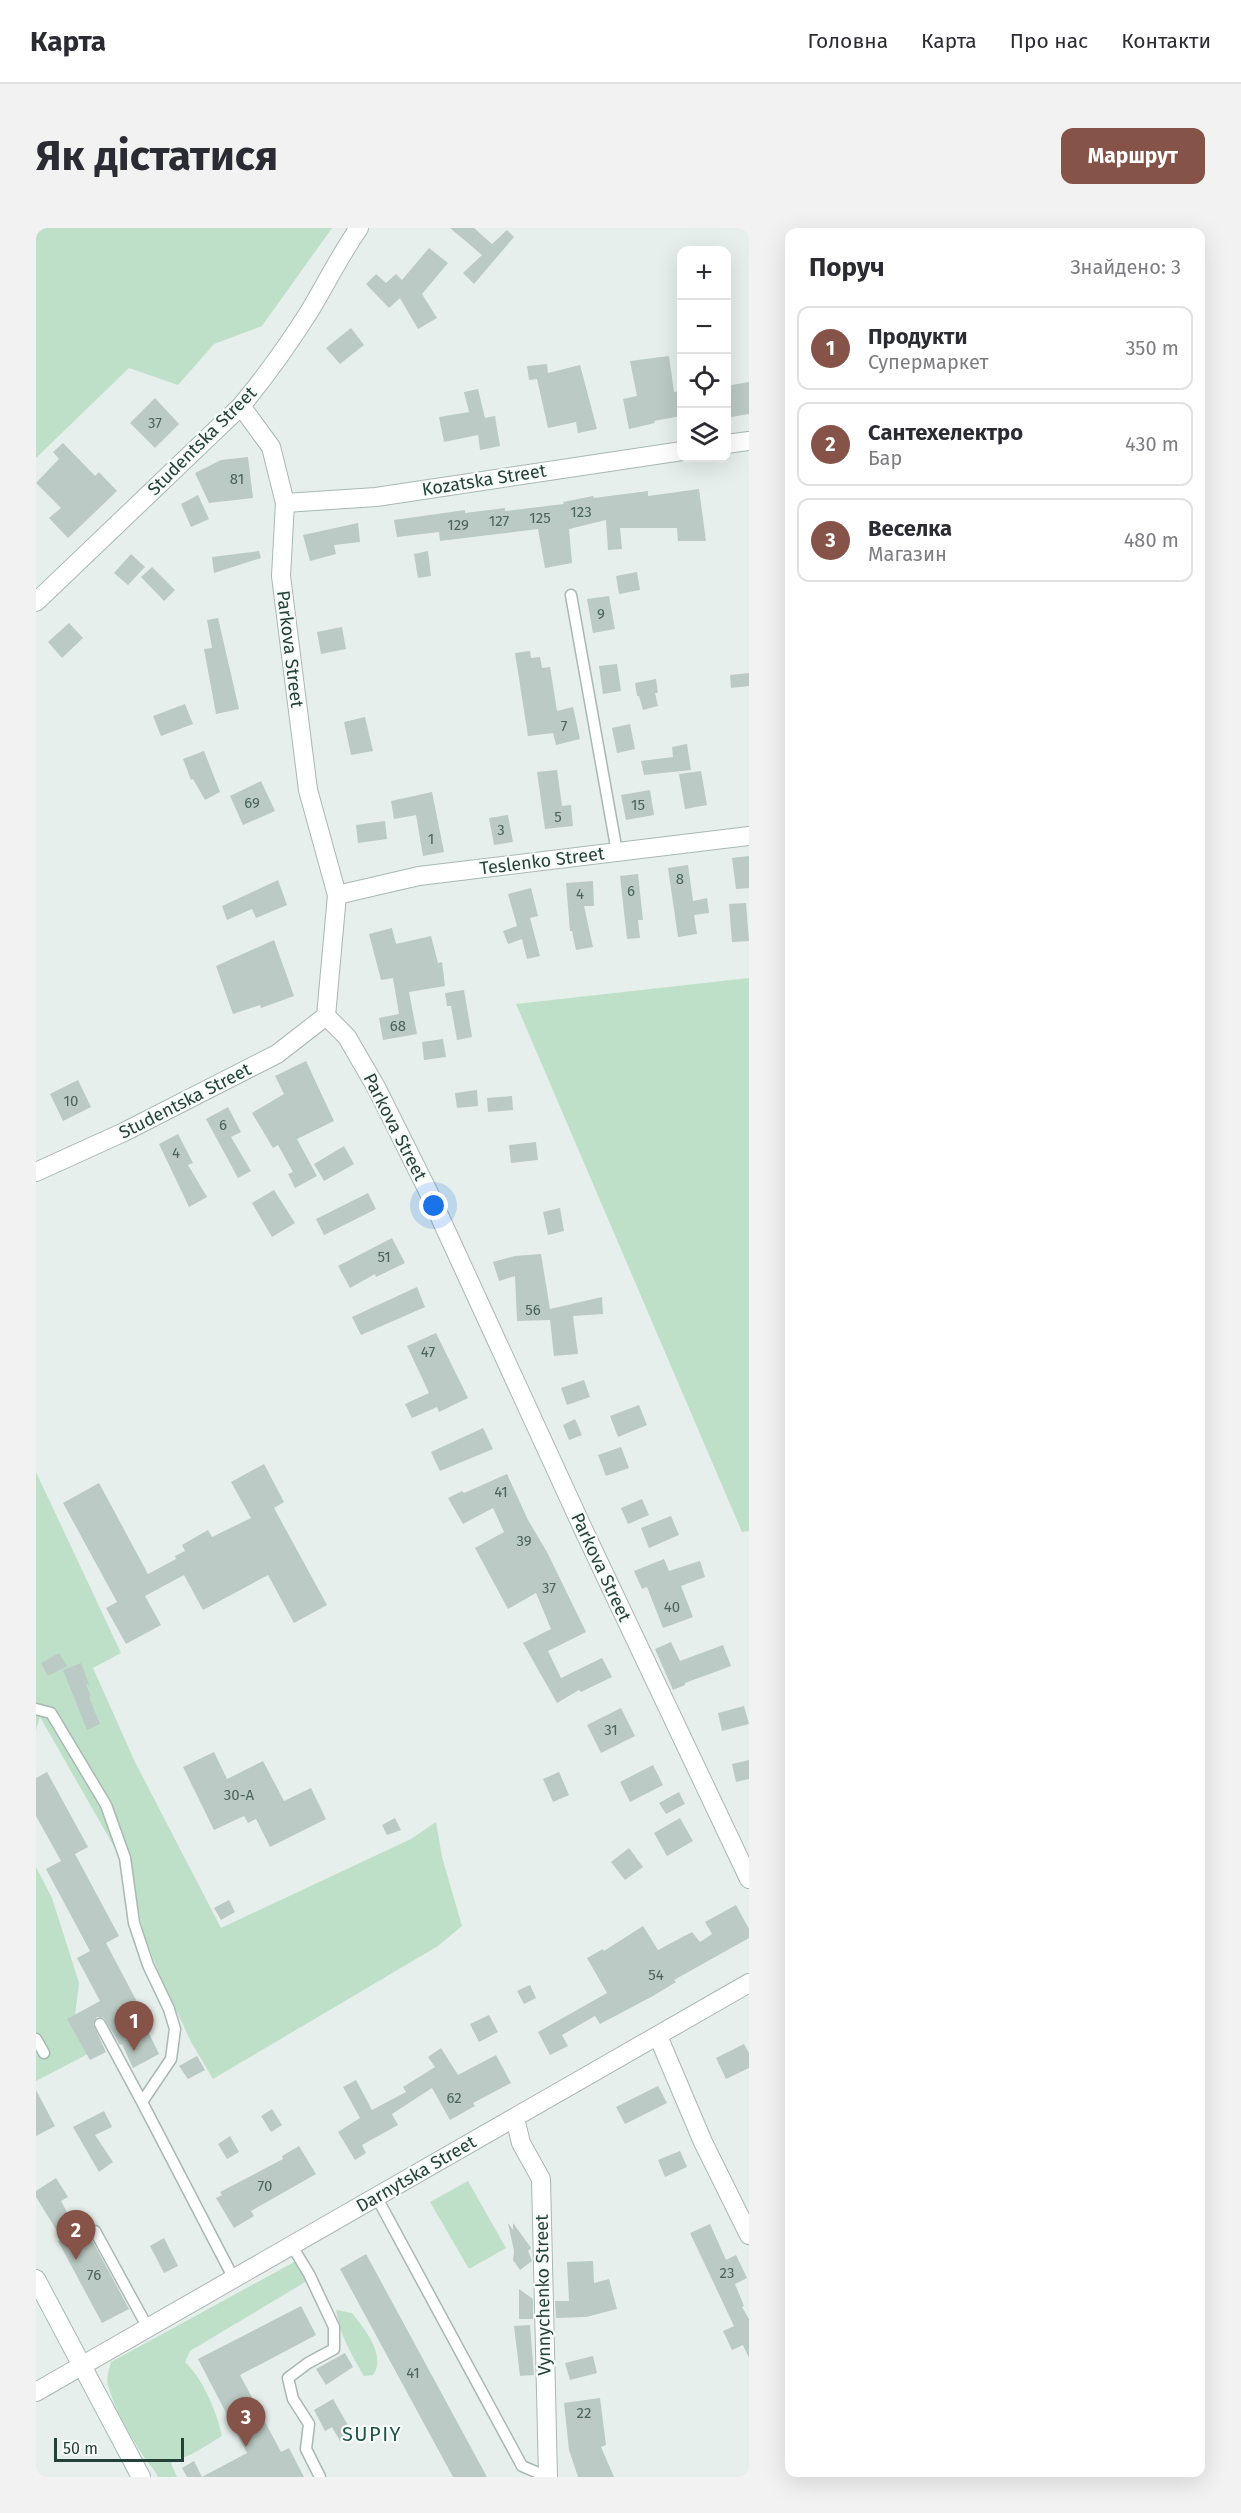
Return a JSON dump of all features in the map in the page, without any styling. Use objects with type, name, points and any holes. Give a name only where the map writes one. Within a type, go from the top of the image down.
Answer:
[{"type":"street","name":"Studentska Street","points":[[36,602],[241,406],[267,375],[304,320],[359,228]]},
{"type":"street","name":"Parkova Street","points":[[241,406],[271,447],[285,503],[281,576],[306,778],[337,895],[326,1016],[347,1037],[376,1087],[427,1189],[585,1533],[749,1879]]},
{"type":"street","points":[[731,443],[749,441]]},
{"type":"street","name":"Kozatska Street","points":[[285,503],[376,497],[677,452]]},
{"type":"street","name":"Teslenko Street","points":[[337,895],[419,876],[749,836]]},
{"type":"street","name":"Studentska Street","points":[[36,1172],[124,1132],[277,1054],[326,1016]]},
{"type":"street","name":"Darnytska Street","points":[[36,2392],[749,1983]]},
{"type":"street","points":[[658,2036],[703,2142],[749,2235]]},
{"type":"street","name":"Vynnychenko Street","points":[[515,2118],[521,2143],[541,2179],[548,2477]]},
{"type":"street","points":[[36,2279],[141,2477]]},
{"type":"lane","points":[[571,595],[617,852]]},
{"type":"lane","points":[[36,1709],[51,1713],[106,1804],[125,1858],[134,1923],[148,1965],[169,2009],[175,2029],[171,2059],[142,2102]]},
{"type":"lane","points":[[100,2024],[234,2279]]},
{"type":"lane","points":[[36,2038],[44,2053]]},
{"type":"lane","points":[[376,2196],[522,2466],[548,2477]]},
{"type":"lane","points":[[95,2231],[148,2328]]},
{"type":"lane","points":[[292,2246],[309,2274],[334,2327],[334,2349],[308,2363],[288,2378],[293,2399],[309,2424],[306,2449],[320,2477]]},
{"type":"green space","points":[[36,228],[332,228],[262,326],[214,344],[178,385],[129,368],[36,458]]},
{"type":"green space","points":[[749,978],[749,1531],[742,1532],[516,1004]]},
{"type":"green space","points":[[36,1472],[121,1653],[93,1668],[135,1762],[221,1928],[411,1839],[436,1822],[442,1857],[462,1926],[438,1946],[213,2079],[191,2042],[158,1971],[143,1932],[132,1878],[40,1717],[36,1730]]},
{"type":"green space","points":[[36,1867],[52,1898],[79,1983],[75,2016],[88,2054],[36,2081]]},
{"type":"green space","points":[[468,2181],[506,2248],[469,2269],[430,2202]]},
{"type":"green space","points":[[296,2261],[307,2281],[190,2351],[185,2362],[198,2377],[208,2396],[222,2436],[194,2453],[171,2463],[177,2477],[158,2477],[132,2438],[114,2403],[107,2382],[111,2362]]},
{"type":"green space","points":[[336,2310],[352,2313],[368,2334],[377,2359],[377,2367],[373,2375],[364,2376],[343,2336]]},
{"type":"building","points":[[450,228],[474,228],[492,244],[507,230],[514,237],[474,284],[463,273],[482,255]]},
{"type":"building","points":[[429,248],[448,263],[422,294],[437,318],[418,329],[400,298],[389,308],[366,284],[376,274],[386,283],[396,274],[402,280]]},
{"type":"building","points":[[351,328],[364,345],[340,364],[326,348]]},
{"type":"building","points":[[669,356],[674,392],[677,392],[677,417],[629,429],[623,399],[637,396],[630,361]]},
{"type":"building","points":[[547,364],[548,373],[580,365],[597,429],[578,433],[576,422],[548,428],[537,379],[529,380],[527,366]]},
{"type":"building","points":[[749,382],[749,414],[731,417],[731,385]]},
{"type":"building","points":[[478,389],[485,418],[495,416],[500,446],[480,450],[478,435],[444,442],[439,417],[469,412],[464,392]]},
{"type":"building","points":[[155,398],[179,424],[155,448],[130,423]]},
{"type":"building","points":[[63,443],[95,476],[99,472],[117,491],[68,538],[49,518],[61,508],[36,483],[59,459],[53,452]]},
{"type":"building","points":[[248,457],[253,498],[209,503],[195,473],[221,460]]},
{"type":"building","points":[[699,489],[706,541],[678,541],[677,528],[620,528],[622,549],[608,550],[606,520],[569,529],[572,563],[545,568],[538,529],[440,541],[439,532],[397,537],[394,520],[465,510],[465,513],[505,508],[505,511],[564,504],[563,502],[593,496],[594,498],[648,491],[648,496]]},
{"type":"building","points":[[198,495],[209,519],[191,527],[181,504]]},
{"type":"building","points":[[358,523],[360,542],[334,545],[336,554],[310,561],[303,535]]},
{"type":"building","points":[[259,551],[261,558],[214,573],[212,557]]},
{"type":"building","points":[[428,551],[431,576],[418,578],[414,554]]},
{"type":"building","points":[[131,554],[145,567],[128,585],[114,573]]},
{"type":"building","points":[[152,567],[175,590],[164,601],[141,577]]},
{"type":"building","points":[[637,572],[640,590],[619,594],[616,576]]},
{"type":"building","points":[[609,596],[615,629],[593,633],[587,599]]},
{"type":"building","points":[[218,618],[239,709],[216,714],[204,649],[212,648],[207,620]]},
{"type":"building","points":[[69,623],[83,638],[62,658],[48,642]]},
{"type":"building","points":[[342,627],[346,649],[321,654],[317,632]]},
{"type":"building","points":[[530,651],[531,658],[540,657],[542,668],[550,667],[557,711],[573,707],[580,739],[556,745],[553,733],[528,736],[515,653]]},
{"type":"building","points":[[617,664],[621,691],[603,694],[599,666]]},
{"type":"building","points":[[749,673],[749,686],[731,688],[730,675]]},
{"type":"building","points":[[656,679],[658,693],[655,693],[658,706],[643,710],[635,683]]},
{"type":"building","points":[[185,704],[193,724],[161,736],[153,716]]},
{"type":"building","points":[[365,717],[373,751],[351,755],[344,722]]},
{"type":"building","points":[[630,724],[635,749],[617,753],[612,728]]},
{"type":"building","points":[[687,744],[691,770],[644,775],[641,761],[673,757],[672,747]]},
{"type":"building","points":[[204,751],[220,792],[205,800],[193,779],[191,780],[183,759]]},
{"type":"building","points":[[557,770],[562,806],[571,805],[573,826],[545,829],[537,772]]},
{"type":"building","points":[[701,771],[707,805],[685,809],[679,774]]},
{"type":"building","points":[[261,781],[275,811],[243,825],[230,796]]},
{"type":"building","points":[[650,790],[654,815],[626,820],[621,795]]},
{"type":"building","points":[[432,792],[444,852],[423,856],[416,815],[394,819],[391,801]]},
{"type":"building","points":[[508,815],[513,842],[494,845],[489,818]]},
{"type":"building","points":[[385,821],[387,839],[358,843],[356,825]]},
{"type":"building","points":[[749,856],[749,888],[736,889],[732,858]]},
{"type":"building","points":[[688,865],[693,901],[707,898],[709,913],[694,915],[697,934],[678,937],[668,868]]},
{"type":"building","points":[[638,874],[643,920],[638,920],[640,938],[627,939],[620,876]]},
{"type":"building","points":[[278,880],[287,905],[256,918],[252,909],[227,920],[222,906]]},
{"type":"building","points":[[593,881],[594,906],[584,906],[593,947],[576,950],[572,931],[570,931],[566,883]]},
{"type":"building","points":[[531,888],[538,916],[530,918],[540,956],[527,959],[522,939],[508,944],[503,931],[517,926],[508,894]]},
{"type":"building","points":[[746,903],[749,941],[732,942],[729,904]]},
{"type":"building","points":[[392,928],[396,944],[431,936],[438,963],[442,962],[445,986],[409,992],[417,1034],[383,1040],[379,1018],[399,1014],[393,978],[381,980],[369,934]]},
{"type":"building","points":[[274,940],[294,996],[261,1008],[260,1005],[233,1014],[216,966]]},
{"type":"building","points":[[464,990],[472,1037],[457,1040],[451,1006],[447,1006],[445,993]]},
{"type":"building","points":[[443,1039],[446,1057],[424,1060],[422,1042]]},
{"type":"building","points":[[306,1061],[334,1121],[297,1139],[317,1176],[295,1188],[288,1174],[293,1172],[278,1145],[273,1148],[252,1113],[284,1094],[275,1076]]},
{"type":"building","points":[[78,1080],[91,1107],[63,1121],[50,1094]]},
{"type":"building","points":[[477,1090],[478,1106],[457,1108],[455,1093]]},
{"type":"building","points":[[512,1096],[513,1110],[488,1112],[487,1098]]},
{"type":"building","points":[[228,1107],[241,1132],[231,1137],[251,1171],[238,1178],[206,1119]]},
{"type":"building","points":[[178,1134],[193,1163],[188,1165],[207,1197],[189,1207],[159,1144]]},
{"type":"building","points":[[536,1142],[538,1160],[511,1163],[509,1145]]},
{"type":"building","points":[[344,1146],[354,1164],[324,1181],[314,1164]]},
{"type":"building","points":[[274,1190],[295,1223],[272,1237],[252,1203]]},
{"type":"building","points":[[368,1193],[376,1209],[324,1235],[316,1219]]},
{"type":"building","points":[[560,1208],[564,1231],[548,1235],[543,1212]]},
{"type":"building","points":[[392,1238],[405,1263],[376,1277],[375,1274],[350,1288],[338,1266]]},
{"type":"building","points":[[541,1254],[550,1309],[602,1297],[603,1314],[573,1316],[578,1354],[554,1356],[550,1320],[517,1321],[515,1276],[499,1281],[493,1262],[515,1256]]},
{"type":"building","points":[[417,1287],[425,1307],[361,1335],[352,1317]]},
{"type":"building","points":[[436,1333],[468,1398],[439,1412],[437,1407],[412,1418],[405,1404],[429,1393],[407,1346]]},
{"type":"building","points":[[584,1380],[590,1397],[567,1405],[561,1388]]},
{"type":"building","points":[[639,1405],[647,1425],[618,1437],[610,1416]]},
{"type":"building","points":[[575,1419],[582,1435],[569,1440],[563,1425]]},
{"type":"building","points":[[483,1428],[493,1449],[440,1471],[431,1452]]},
{"type":"building","points":[[621,1447],[629,1468],[606,1476],[598,1455]]},
{"type":"building","points":[[264,1464],[284,1502],[274,1508],[327,1605],[294,1623],[268,1575],[203,1610],[184,1575],[145,1596],[161,1625],[126,1644],[106,1608],[117,1602],[63,1503],[99,1483],[148,1574],[176,1559],[175,1556],[185,1551],[182,1545],[208,1530],[212,1537],[251,1518],[231,1482]]},
{"type":"building","points":[[507,1474],[586,1632],[548,1651],[561,1678],[602,1658],[612,1677],[581,1692],[579,1690],[557,1703],[523,1643],[551,1629],[536,1593],[508,1609],[475,1548],[504,1532],[493,1508],[463,1524],[448,1498]]},
{"type":"building","points":[[642,1499],[649,1515],[628,1524],[621,1508]]},
{"type":"building","points":[[671,1516],[679,1535],[649,1548],[641,1528]]},
{"type":"building","points":[[664,1559],[669,1571],[700,1561],[705,1577],[681,1586],[693,1617],[663,1628],[647,1587],[642,1589],[634,1571]]},
{"type":"building","points":[[671,1642],[680,1661],[723,1645],[731,1666],[685,1683],[673,1690],[655,1649]]},
{"type":"building","points":[[59,1653],[67,1666],[48,1676],[41,1663]]},
{"type":"building","points":[[81,1663],[89,1684],[86,1685],[91,1696],[89,1697],[100,1724],[87,1730],[63,1670]]},
{"type":"building","points":[[744,1706],[749,1724],[722,1731],[718,1713]]},
{"type":"building","points":[[621,1708],[635,1736],[601,1753],[587,1725]]},
{"type":"building","points":[[214,1752],[227,1779],[263,1761],[284,1801],[311,1788],[326,1819],[270,1847],[256,1819],[248,1823],[244,1816],[214,1830],[183,1767]]},
{"type":"building","points":[[749,1760],[749,1779],[736,1782],[732,1764]]},
{"type":"building","points":[[653,1765],[663,1785],[630,1802],[620,1782]]},
{"type":"building","points":[[47,1772],[88,1847],[75,1854],[119,1936],[106,1943],[144,2015],[141,2017],[159,2054],[133,2068],[122,2044],[120,2045],[104,2018],[97,2017],[93,2024],[106,2052],[90,2060],[67,2019],[100,2001],[77,1958],[90,1951],[46,1869],[61,1861],[36,1816],[36,1778]]},
{"type":"building","points":[[559,1772],[569,1795],[553,1802],[543,1779]]},
{"type":"building","points":[[679,1792],[685,1804],[666,1814],[659,1803]]},
{"type":"building","points":[[395,1818],[401,1830],[387,1835],[382,1825]]},
{"type":"building","points":[[680,1818],[693,1841],[667,1856],[654,1833]]},
{"type":"building","points":[[629,1848],[643,1867],[625,1880],[611,1862]]},
{"type":"building","points":[[229,1900],[235,1912],[221,1920],[214,1908]]},
{"type":"building","points":[[736,1905],[749,1929],[749,1938],[674,1980],[676,1982],[653,1996],[600,2024],[595,2016],[562,2035],[568,2046],[550,2055],[538,2032],[607,1993],[587,1958],[603,1949],[604,1951],[643,1926],[658,1950],[692,1932],[700,1942],[712,1934],[705,1922]]},
{"type":"building","points":[[530,1985],[536,1998],[524,2004],[517,1991]]},
{"type":"building","points":[[489,2015],[498,2032],[479,2042],[470,2024]]},
{"type":"building","points":[[744,2044],[749,2053],[749,2068],[726,2079],[716,2058]]},
{"type":"building","points":[[441,2048],[458,2075],[496,2055],[511,2083],[473,2103],[475,2106],[450,2120],[432,2088],[392,2114],[398,2125],[362,2145],[366,2153],[355,2160],[338,2132],[360,2118],[343,2087],[356,2080],[372,2110],[406,2092],[403,2087],[435,2067],[428,2057]]},
{"type":"building","points":[[197,2056],[205,2070],[188,2079],[179,2066]]},
{"type":"building","points":[[658,2086],[667,2103],[625,2124],[616,2107]]},
{"type":"building","points":[[36,2090],[55,2126],[36,2136]]},
{"type":"building","points":[[272,2109],[282,2125],[271,2132],[261,2116]]},
{"type":"building","points":[[104,2111],[112,2127],[95,2135],[113,2162],[99,2172],[73,2127]]},
{"type":"building","points":[[230,2136],[239,2152],[227,2159],[218,2144]]},
{"type":"building","points":[[299,2146],[316,2174],[251,2211],[254,2216],[234,2228],[216,2198],[222,2195],[220,2192],[283,2159],[282,2156]]},
{"type":"building","points":[[680,2151],[687,2167],[665,2177],[658,2160]]},
{"type":"building","points":[[56,2178],[68,2197],[61,2201],[77,2231],[85,2227],[129,2309],[102,2323],[58,2241],[62,2239],[36,2197],[36,2191]]},
{"type":"building","points":[[508,2223],[513,2230],[513,2223],[531,2248],[528,2251],[532,2261],[520,2270],[513,2260],[514,2251]]},
{"type":"building","points":[[710,2224],[726,2260],[736,2255],[747,2278],[735,2284],[744,2306],[742,2307],[749,2319],[749,2358],[743,2345],[732,2350],[723,2331],[734,2326],[690,2233]]},
{"type":"building","points":[[164,2238],[178,2266],[164,2273],[150,2246]]},
{"type":"building","points":[[366,2254],[487,2477],[453,2477],[340,2269]]},
{"type":"building","points":[[593,2261],[594,2283],[609,2279],[617,2309],[586,2317],[556,2318],[555,2301],[569,2301],[567,2262]]},
{"type":"building","points":[[519,2289],[533,2299],[533,2319],[519,2319]]},
{"type":"building","points":[[301,2306],[316,2335],[240,2375],[281,2452],[289,2448],[304,2477],[202,2477],[247,2453],[198,2359]]},
{"type":"building","points":[[530,2325],[534,2375],[520,2376],[514,2326]]},
{"type":"building","points":[[345,2353],[353,2367],[326,2385],[316,2369]]},
{"type":"building","points":[[593,2356],[597,2373],[570,2380],[565,2363]]},
{"type":"building","points":[[600,2398],[606,2445],[601,2447],[614,2477],[578,2477],[569,2450],[564,2403]]},
{"type":"building","points":[[333,2399],[353,2434],[340,2441],[332,2427],[325,2431],[314,2410]]},
{"type":"building","points":[[194,2461],[202,2477],[187,2477],[182,2468]]},
{"type":"place","name":"Продукти","points":[[134,2051]]},
{"type":"place","name":"Сантехелектро","points":[[76,2260]]},
{"type":"place","name":"Веселка","points":[[246,2447]]},
{"type":"district","name":"SUPIY","points":[[372,2434]]}]
